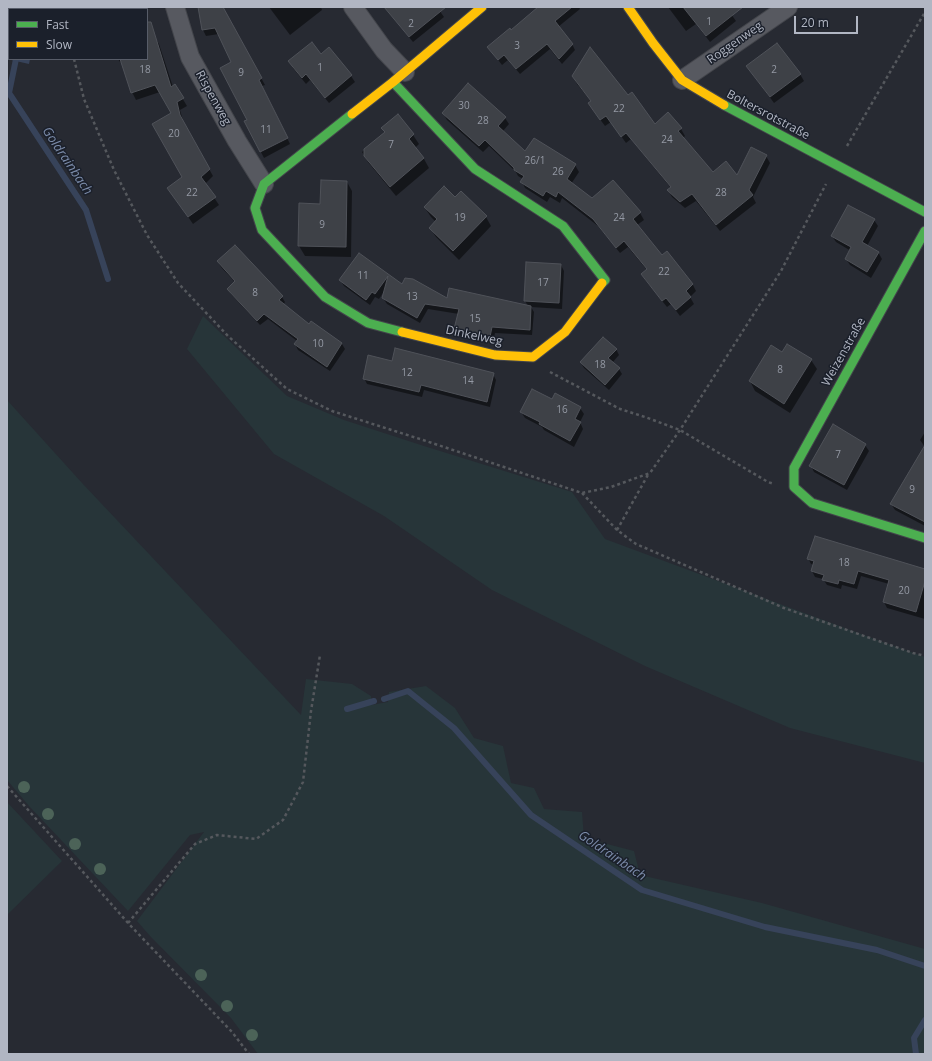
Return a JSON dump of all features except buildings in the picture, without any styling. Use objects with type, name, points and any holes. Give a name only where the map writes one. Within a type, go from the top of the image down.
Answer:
[{"type":"street","name":"Rispenweg","points":[[175,7],[190,57],[237,141],[264,184]]},
{"type":"street","points":[[353,7],[384,50],[399,77],[475,169],[563,226],[605,280],[565,332],[533,357]]},
{"type":"street","points":[[264,184],[399,77],[482,7]]},
{"type":"street","name":"Boltersrotstraße","points":[[628,7],[653,43],[682,80],[718,102],[925,212]]},
{"type":"street","name":"Roggenweg","points":[[682,80],[788,7]]},
{"type":"street","name":"Dinkelweg","points":[[264,184],[255,208],[262,230],[325,297],[368,323],[495,355],[533,357]]},
{"type":"street","name":"Weizenstraße","points":[[794,487],[794,468],[925,231]]},
{"type":"street","points":[[794,487],[812,504],[925,538]]},
{"type":"path","points":[[617,530],[650,473],[680,430],[781,271],[836,164],[925,12]]},
{"type":"path","points":[[74,60],[84,99],[114,170],[147,235],[178,283],[228,336],[287,389],[332,411],[582,493],[617,530],[636,544],[784,608],[925,656]]},
{"type":"path","points":[[533,357],[544,369],[620,409],[680,430],[768,482],[794,487]]},
{"type":"path","points":[[582,493],[611,487],[650,473]]},
{"type":"path","points":[[128,922],[194,844],[217,835],[256,839],[283,820],[303,782],[311,711],[320,655]]},
{"type":"path","points":[[7,786],[128,922],[232,1032],[249,1054]]},
{"type":"shaded area","points":[[203,316],[287,396],[344,420],[572,492],[605,539],[925,657],[925,763],[790,728],[645,666],[492,590],[384,516],[274,454],[187,349]]},
{"type":"shaded area","points":[[7,400],[82,483],[301,715],[306,679],[352,684],[371,696],[371,705],[388,702],[389,692],[426,686],[455,708],[474,738],[503,746],[511,783],[534,788],[544,809],[582,812],[584,838],[634,851],[640,875],[762,903],[925,949],[925,1054],[258,1054],[231,1018],[137,921],[204,832],[190,835],[128,911],[29,806],[7,780]]},
{"type":"shaded area","points":[[7,802],[62,861],[7,915]]},
{"type":"water","points":[[8,22],[8,59],[7,59]]},
{"type":"water","points":[[11,60],[30,60],[29,64]]},
{"type":"waterway","name":"Goldrainbach","points":[[16,60],[9,93],[86,210],[108,279]]},
{"type":"waterway","name":"Goldrainbach","points":[[384,699],[408,691],[454,728],[531,815],[642,890],[765,927],[877,950],[925,966]]},
{"type":"waterway","name":"Goldrainbach","points":[[347,709],[374,701]]},
{"type":"waterway","name":"Goldrainbach","points":[[916,1054],[914,1038],[925,1020]]},
{"type":"traffic: fast","points":[[393,82],[475,169],[563,226],[605,280],[602,283]]},
{"type":"traffic: fast","points":[[724,105],[925,212]]},
{"type":"traffic: fast","points":[[352,114],[264,184],[255,208],[262,230],[325,297],[368,323],[402,332]]},
{"type":"traffic: fast","points":[[925,231],[794,468],[794,487],[812,503],[925,538]]},
{"type":"traffic: slow","points":[[352,114],[393,82],[482,7]]},
{"type":"traffic: slow","points":[[628,7],[653,43],[682,80],[724,105]]},
{"type":"traffic: slow","points":[[402,332],[495,355],[533,357],[565,332],[602,283]]}]
